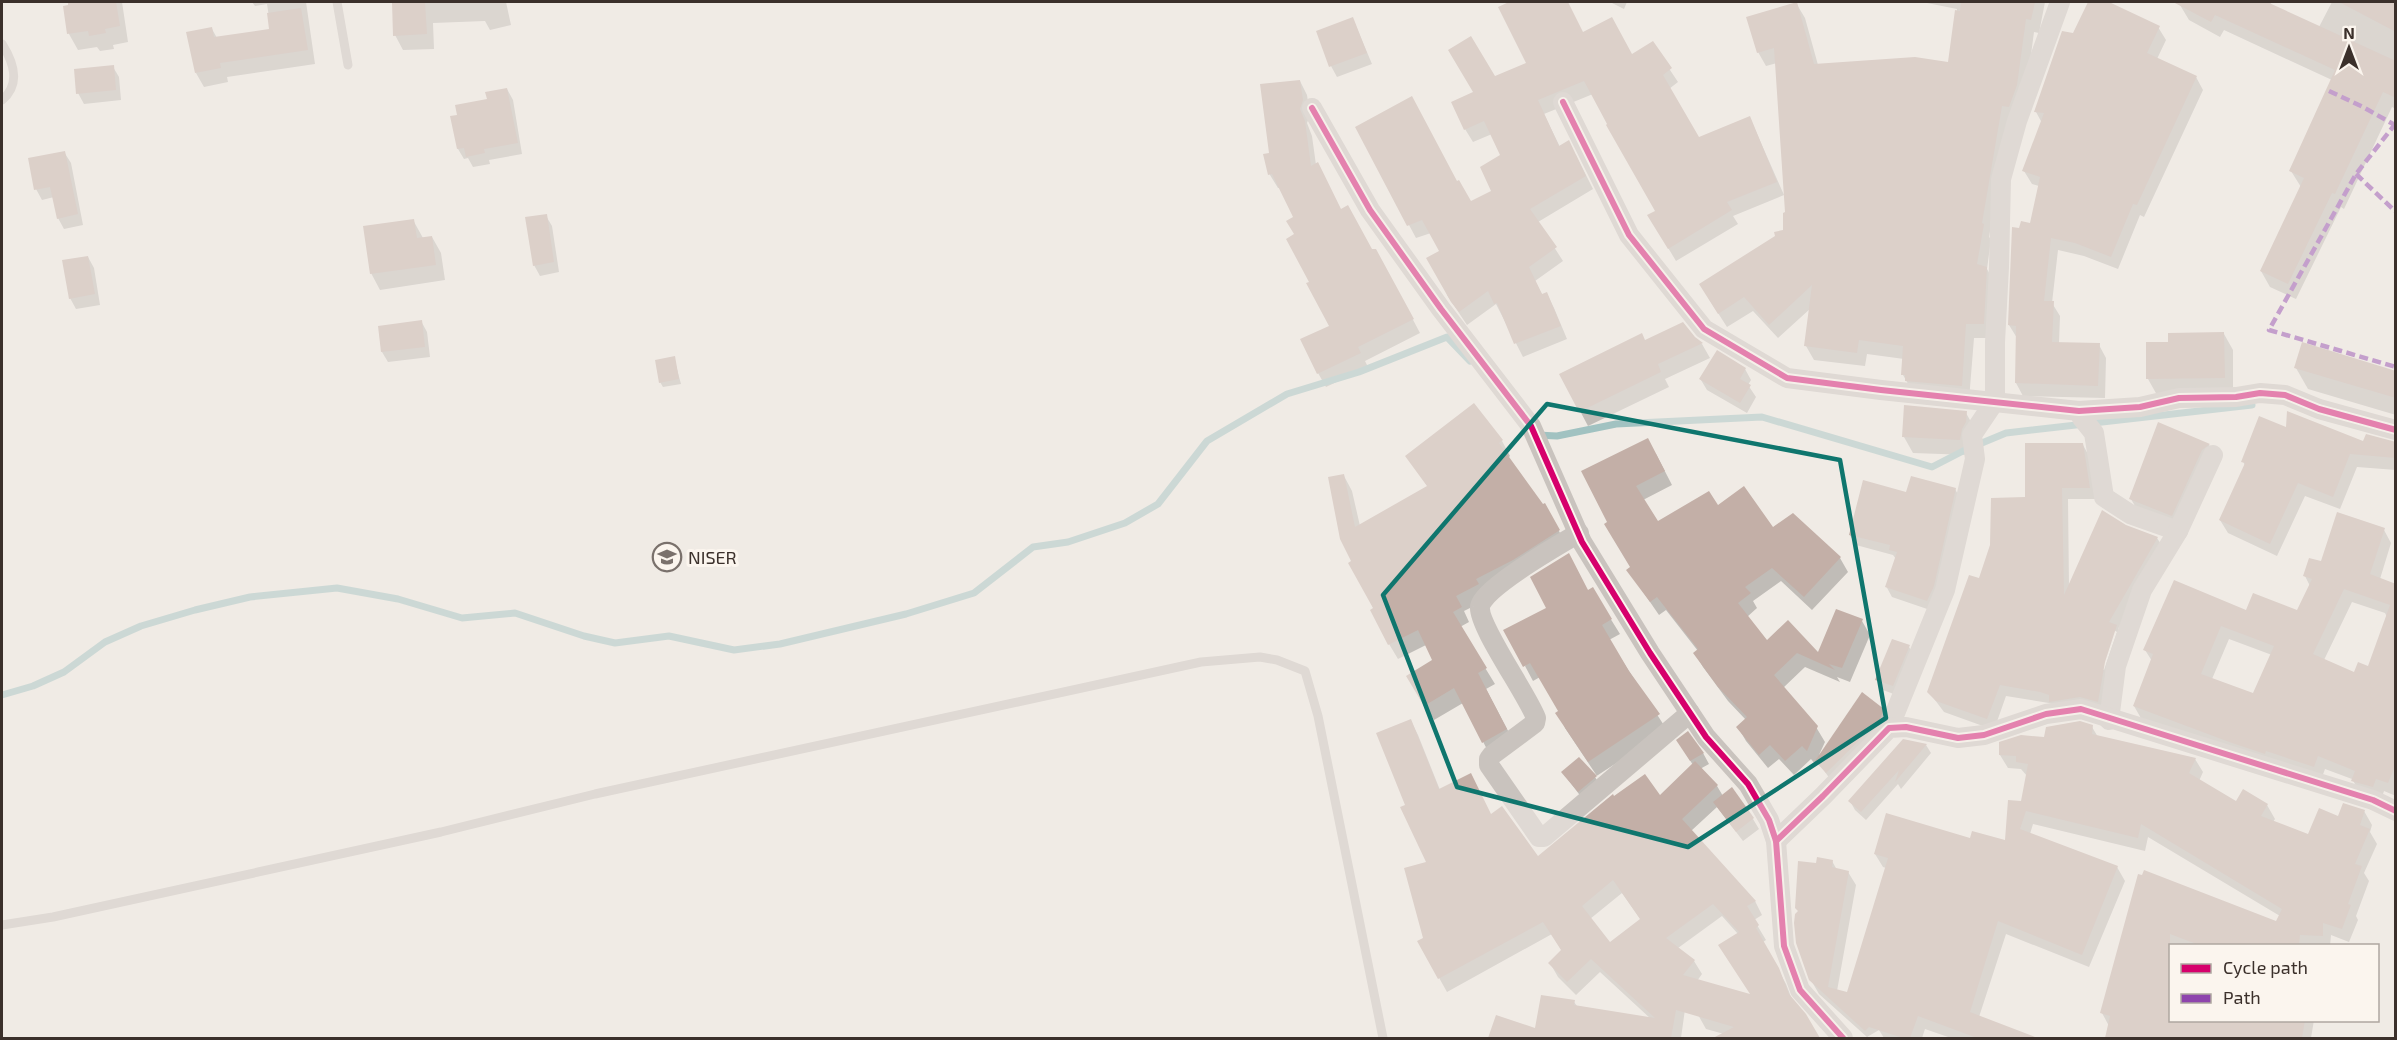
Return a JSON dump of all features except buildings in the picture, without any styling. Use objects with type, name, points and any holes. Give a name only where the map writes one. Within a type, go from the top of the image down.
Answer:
[{"type":"street","points":[[1776,841],[1889,728],[1945,590],[1975,459],[1972,435],[1995,401],[2001,179],[2017,121],[2060,2]]},
{"type":"street","points":[[1563,102],[1629,235],[1704,329],[1787,378],[1995,401],[2085,421],[2179,398],[2236,397],[2260,393],[2285,395],[2319,409],[2396,430]]},
{"type":"street","points":[[1312,108],[1370,210],[1535,434],[1579,533],[1650,653],[1706,737],[1748,784],[1768,820],[1776,841],[1784,946],[1800,990],[1841,1038]]},
{"type":"street","points":[[2085,421],[2104,497],[2130,514],[2178,531]]},
{"type":"street","points":[[2109,720],[2116,666],[2142,591],[2178,531],[2213,455]]},
{"type":"street","points":[[1579,533],[1491,591],[1480,606],[1485,624],[1536,718],[1534,723],[1492,754],[1489,759],[1490,765],[1539,837],[1544,837],[1690,713]]},
{"type":"street","points":[[1889,728],[1906,727],[1958,738],[1984,735],[2046,714],[2081,709],[2109,720],[2373,800],[2396,811]]},
{"type":"lane","points":[[337,2],[348,65]]},
{"type":"lane","points":[[2,44],[10,57],[15,77],[9,94],[2,100]]},
{"type":"lane","points":[[2,925],[53,917],[430,834],[595,794],[1201,662],[1260,657],[1277,660],[1305,671],[1318,716],[1383,1038]]},
{"type":"highlighted area","points":[[1547,404],[1840,460],[1886,718],[1688,847],[1457,787],[1383,595]]},
{"type":"waterway","points":[[2,695],[33,686],[64,672],[105,642],[141,626],[250,597],[337,588],[398,599],[462,618],[515,613],[584,636],[615,643],[669,636],[734,650],[780,644],[906,614],[974,593],[1033,547],[1068,542],[1125,523],[1158,504],[1207,441],[1287,394],[1359,372],[1447,337],[1470,361]]},
{"type":"waterway","points":[[1537,435],[1557,436],[1616,424],[1762,417],[1932,467],[2006,433],[2252,405]]},
{"type":"marked path","points":[[2329,91],[2393,124]]},
{"type":"marked path","points":[[2396,123],[2356,174],[2269,330],[2396,367]]},
{"type":"marked path","points":[[2356,174],[2396,212]]},
{"type":"cycle path","points":[[1563,102],[1629,235],[1704,329],[1787,378],[2079,411],[2140,407],[2179,398],[2236,397],[2260,393],[2285,395],[2319,409],[2396,430]]},
{"type":"cycle path","points":[[1312,108],[1370,210],[1441,309],[1531,426],[1582,542],[1650,653],[1706,737],[1748,784],[1769,820],[1776,841],[1784,946],[1800,990],[1843,1038]]},
{"type":"cycle path","points":[[1776,841],[1889,728],[1906,727],[1958,738],[1984,735],[2046,714],[2081,709],[2373,800],[2396,811]]},
{"type":"place","name":"NISER","points":[[667,557]]}]
